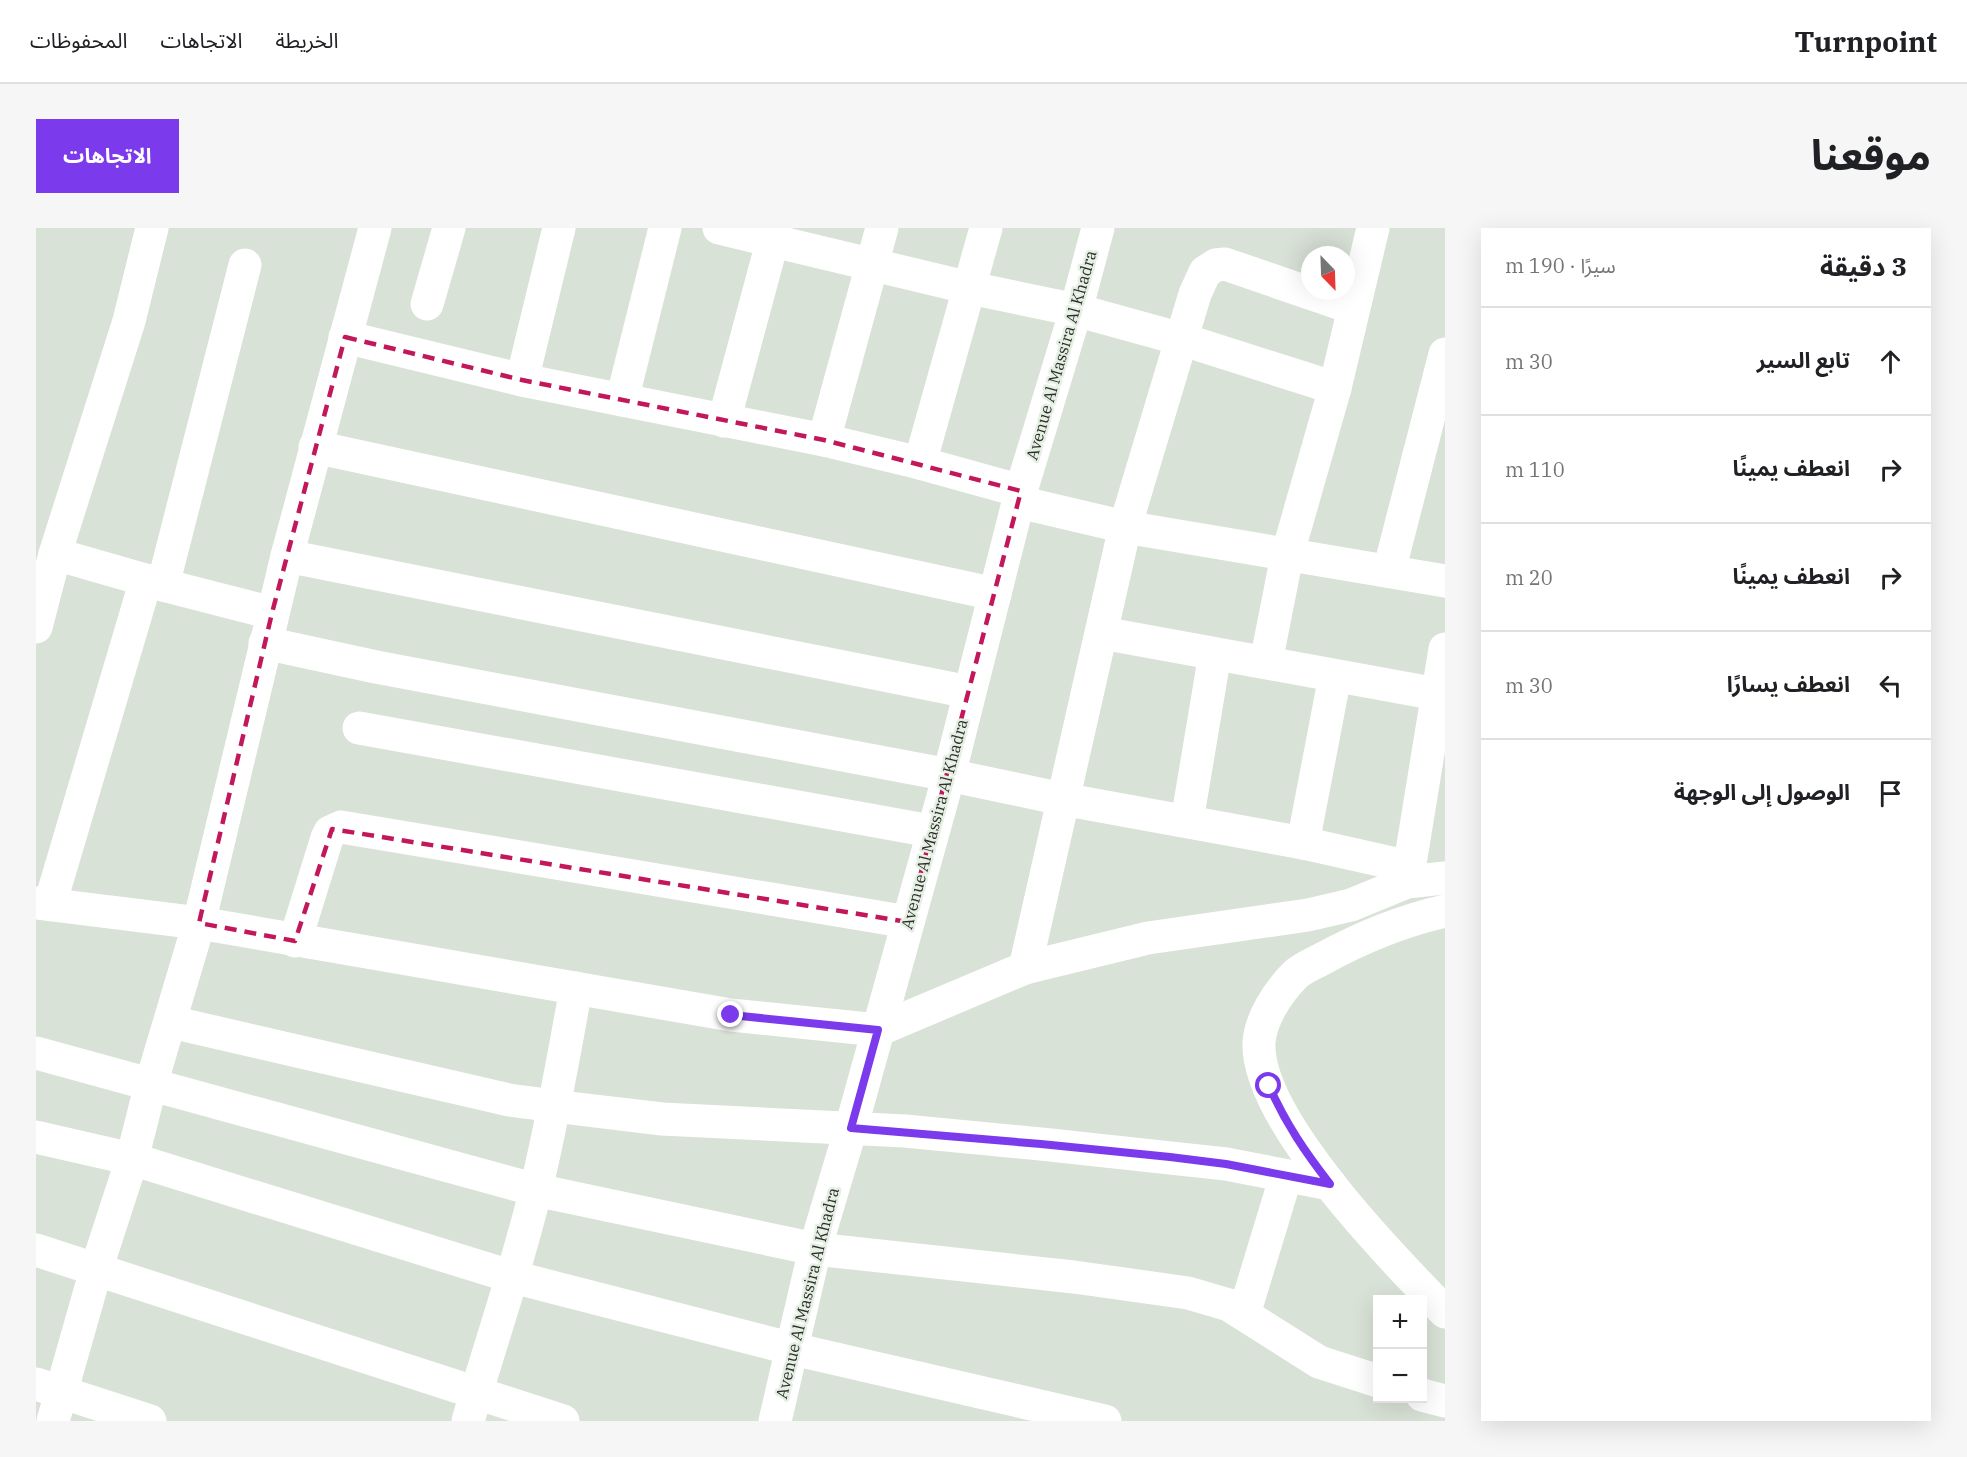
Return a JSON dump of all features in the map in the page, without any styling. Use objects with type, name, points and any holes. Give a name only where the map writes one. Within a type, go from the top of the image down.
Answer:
[{"type":"street","points":[[36,627],[55,554],[129,321],[152,228]]},
{"type":"street","points":[[150,1421],[50,1399],[96,1270],[132,1159],[151,1084],[199,923],[287,556],[375,228]]},
{"type":"street","points":[[427,304],[449,228]]},
{"type":"street","points":[[522,380],[559,228]]},
{"type":"street","points":[[622,400],[665,228]]},
{"type":"street","points":[[719,228],[775,234],[873,264],[970,288],[1076,310],[1181,339],[1335,388]]},
{"type":"street","points":[[824,440],[882,228]]},
{"type":"street","points":[[920,463],[986,228]]},
{"type":"street","name":"Avenue Al Massira Al Khadra","points":[[775,1421],[815,1249],[949,775],[1020,496],[1098,228]]},
{"type":"street","points":[[1266,662],[1287,555],[1335,388],[1374,228]]},
{"type":"street","points":[[724,420],[775,234]]},
{"type":"street","points":[[1025,969],[1125,527],[1201,278],[1215,265],[1225,264],[1353,308]]},
{"type":"street","points":[[245,265],[154,583],[43,904],[199,923],[731,1015],[878,1030],[1025,969],[1148,938],[1308,915],[1351,905],[1409,875],[1435,776],[1437,694],[1445,649]]},
{"type":"street","points":[[345,337],[522,380],[824,440],[920,463],[1125,527],[1445,581]]},
{"type":"street","points":[[1389,571],[1445,354]]},
{"type":"street","points":[[315,447],[995,594]]},
{"type":"street","points":[[55,554],[154,583],[376,667],[1303,843],[1409,875],[1445,878]]},
{"type":"street","points":[[287,556],[969,692]]},
{"type":"street","points":[[1102,633],[1437,694]]},
{"type":"street","points":[[1187,821],[1215,654]]},
{"type":"street","points":[[1303,843],[1335,676]]},
{"type":"street","points":[[359,728],[932,831]]},
{"type":"street","points":[[295,941],[327,838],[330,832],[341,827],[908,922]]},
{"type":"street","points":[[1445,911],[1377,931],[1296,973],[1277,996],[1264,1020],[1259,1041],[1260,1063],[1269,1086],[1284,1119],[1300,1145],[1330,1184],[1407,1273],[1445,1312]]},
{"type":"street","points":[[472,1406],[513,1277],[536,1190],[555,1106],[576,988]]},
{"type":"street","points":[[171,1022],[488,1095],[555,1106],[662,1119],[771,1126],[851,1128],[1041,1144],[1226,1164],[1330,1184]]},
{"type":"street","points":[[36,1053],[536,1190],[815,1249],[1074,1277],[1188,1293],[1211,1299],[1244,1314],[1319,1362],[1373,1380]]},
{"type":"street","points":[[36,1137],[132,1159],[513,1277],[793,1349],[1105,1421]]},
{"type":"street","points":[[1244,1314],[1286,1176]]},
{"type":"street","points":[[36,1250],[472,1406],[563,1421]]},
{"type":"street","points":[[1427,1396],[1445,1401]]},
{"type":"highlighted area","points":[[345,337],[522,380],[824,440],[1021,491],[908,922],[332,829],[295,941],[199,923],[272,613]]},
{"type":"route","points":[[731,1015],[878,1030],[851,1128],[905,1131],[1170,1157],[1226,1164],[1330,1184],[1300,1145],[1284,1119],[1269,1086]]}]
